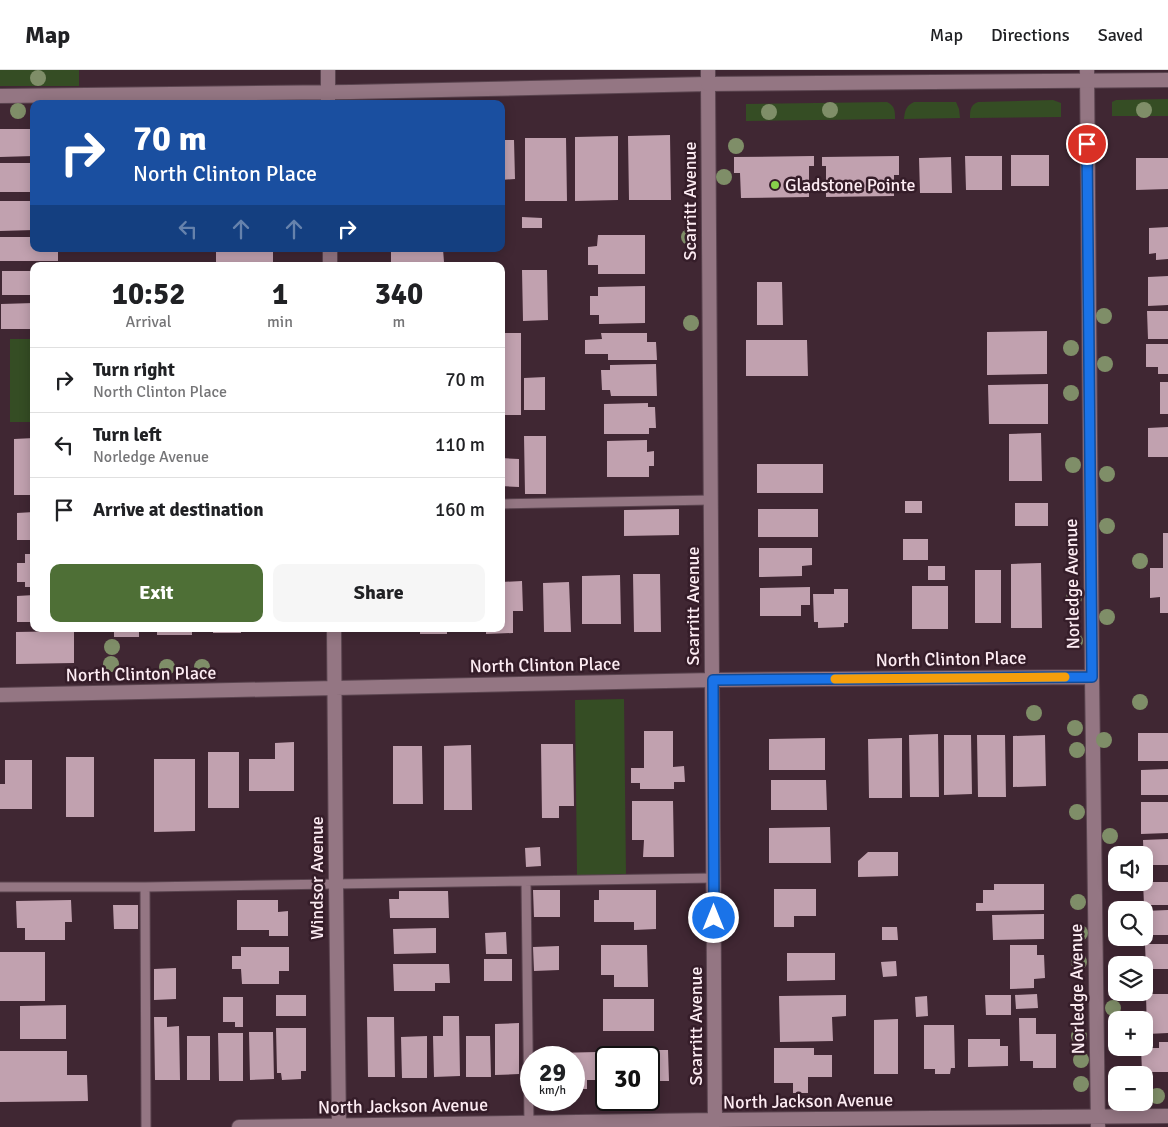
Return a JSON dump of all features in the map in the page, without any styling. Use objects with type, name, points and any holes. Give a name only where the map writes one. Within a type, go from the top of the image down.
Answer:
[{"type":"street","points":[[328,70],[328,98]]},
{"type":"street","points":[[0,96],[328,98],[708,77],[1087,75],[1168,80]]},
{"type":"street","name":"Norledge Avenue","points":[[1087,75],[1098,1122]]},
{"type":"street","name":"Scarritt Avenue","points":[[708,77],[715,1124]]},
{"type":"street","name":"Windsor Avenue","points":[[334,632],[339,1126]]},
{"type":"street","name":"North Clinton Place","points":[[0,695],[713,680],[1092,677]]},
{"type":"street","name":"North Jackson Avenue","points":[[239,1127],[529,1123],[1098,1122],[1168,1116]]},
{"type":"lane","points":[[505,504],[711,500]]},
{"type":"lane","points":[[0,887],[145,887],[714,878]]},
{"type":"lane","points":[[526,881],[529,1123]]},
{"type":"lane","points":[[145,887],[146,1127]]},
{"type":"green space","points":[[0,70],[79,70],[79,86],[0,86]]},
{"type":"green space","points":[[1168,99],[1168,116],[1112,116],[1112,102],[1116,100]]},
{"type":"green space","points":[[1053,100],[1061,103],[1061,117],[970,118],[972,107],[978,102]]},
{"type":"green space","points":[[887,102],[894,109],[895,119],[746,121],[746,104]]},
{"type":"green space","points":[[914,102],[956,102],[960,118],[904,119],[906,109]]},
{"type":"green space","points":[[10,339],[30,339],[30,422],[10,422]]},
{"type":"green space","points":[[624,699],[626,875],[577,875],[575,700]]},
{"type":"building","points":[[0,129],[30,129],[30,156],[0,157]]},
{"type":"building","points":[[670,135],[671,200],[629,200],[628,136]]},
{"type":"building","points":[[618,136],[618,200],[575,201],[575,137]]},
{"type":"building","points":[[525,138],[566,138],[567,201],[525,201]]},
{"type":"building","points":[[505,140],[514,140],[515,179],[505,180]]},
{"type":"building","points":[[1011,155],[1049,155],[1049,186],[1011,186]]},
{"type":"building","name":"Gladstone Pointe","points":[[814,156],[814,166],[809,166],[809,197],[741,198],[740,173],[734,173],[734,157]]},
{"type":"building","name":"Gladstone Pointe","points":[[899,156],[899,175],[894,175],[894,196],[826,197],[826,166],[822,166],[822,157]]},
{"type":"building","points":[[965,156],[1002,156],[1002,190],[966,190]]},
{"type":"building","points":[[951,157],[952,193],[920,193],[919,158]]},
{"type":"building","points":[[1136,158],[1168,158],[1168,189],[1136,190]]},
{"type":"building","points":[[0,163],[30,163],[30,192],[0,192]]},
{"type":"building","points":[[0,201],[30,201],[30,230],[0,231]]},
{"type":"building","points":[[522,217],[542,218],[542,228],[522,228]]},
{"type":"building","points":[[1168,227],[1168,259],[1156,260],[1156,253],[1149,254],[1149,228]]},
{"type":"building","points":[[598,235],[645,235],[645,274],[598,274],[598,265],[588,265],[588,247],[597,246]]},
{"type":"building","points":[[0,237],[30,237],[30,252],[58,252],[58,261],[0,261]]},
{"type":"building","points":[[216,252],[273,252],[273,262],[216,262]]},
{"type":"building","points":[[391,252],[443,252],[444,262],[391,262]]},
{"type":"building","points":[[522,270],[547,270],[548,320],[523,321]]},
{"type":"building","points":[[2,271],[30,271],[30,295],[2,295]]},
{"type":"building","points":[[1168,276],[1168,305],[1148,306],[1148,277]]},
{"type":"building","points":[[757,282],[782,282],[783,325],[757,325]]},
{"type":"building","points":[[645,286],[645,323],[599,324],[599,315],[590,315],[590,296],[598,296],[598,287]]},
{"type":"building","points":[[30,303],[30,329],[1,329],[1,304]]},
{"type":"building","points":[[1147,311],[1168,311],[1168,339],[1148,339]]},
{"type":"building","points":[[1047,331],[1047,374],[987,375],[987,332]]},
{"type":"building","points":[[505,333],[521,333],[521,415],[505,415]]},
{"type":"building","points":[[601,333],[647,333],[647,342],[656,342],[657,360],[608,360],[608,354],[585,354],[585,340],[602,339]]},
{"type":"building","points":[[746,340],[807,340],[808,376],[746,376]]},
{"type":"building","points":[[1146,344],[1168,344],[1168,374],[1158,374],[1158,367],[1146,367]]},
{"type":"building","points":[[656,364],[657,396],[611,396],[610,390],[602,390],[601,370],[610,370],[610,365]]},
{"type":"building","points":[[545,377],[545,410],[524,410],[524,378]]},
{"type":"building","points":[[1160,382],[1168,382],[1168,414],[1160,414]]},
{"type":"building","points":[[1048,384],[1048,424],[989,424],[988,385]]},
{"type":"building","points":[[648,403],[648,407],[655,407],[656,428],[649,428],[649,434],[604,434],[604,404]]},
{"type":"building","points":[[1168,427],[1168,457],[1148,457],[1148,428]]},
{"type":"building","points":[[1041,433],[1042,481],[1009,481],[1009,434]]},
{"type":"building","points":[[524,436],[546,436],[546,494],[525,494]]},
{"type":"building","points":[[30,438],[30,495],[14,495],[14,439]]},
{"type":"building","points":[[647,440],[647,452],[654,451],[654,466],[649,466],[649,477],[607,477],[607,441]]},
{"type":"building","points":[[505,458],[519,459],[519,487],[505,486]]},
{"type":"building","points":[[757,464],[823,464],[823,493],[757,493]]},
{"type":"building","points":[[905,501],[922,501],[922,513],[905,513]]},
{"type":"building","points":[[1015,503],[1048,503],[1048,526],[1015,526]]},
{"type":"building","points":[[679,509],[679,535],[624,536],[624,510]]},
{"type":"building","points":[[758,509],[818,509],[818,537],[758,537]]},
{"type":"building","points":[[30,512],[30,540],[17,540],[17,513]]},
{"type":"building","points":[[1163,533],[1168,533],[1168,613],[1160,613],[1160,597],[1150,598],[1150,568],[1163,568]]},
{"type":"building","points":[[903,539],[928,539],[928,560],[903,560]]},
{"type":"building","points":[[759,548],[812,548],[812,565],[802,566],[802,576],[759,577]]},
{"type":"building","points":[[25,554],[30,554],[30,587],[25,587],[25,582],[17,582],[17,563],[25,563]]},
{"type":"building","points":[[1041,563],[1042,628],[1011,628],[1011,564]]},
{"type":"building","points":[[928,566],[945,566],[945,580],[928,580]]},
{"type":"building","points":[[975,570],[1001,570],[1001,623],[975,623]]},
{"type":"building","points":[[633,574],[660,574],[661,632],[634,632]]},
{"type":"building","points":[[620,575],[621,624],[582,624],[582,576]]},
{"type":"building","points":[[522,581],[523,611],[513,611],[513,633],[486,634],[486,632],[505,632],[505,582]]},
{"type":"building","points":[[569,582],[571,632],[544,632],[543,583]]},
{"type":"building","points":[[912,586],[948,586],[948,629],[912,629]]},
{"type":"building","points":[[810,587],[810,605],[801,605],[801,616],[760,616],[760,588]]},
{"type":"building","points":[[834,589],[848,589],[848,623],[844,623],[844,627],[818,628],[818,622],[814,622],[813,594],[834,594]]},
{"type":"building","points":[[30,595],[30,622],[17,622],[17,596]]},
{"type":"building","points":[[16,632],[74,632],[74,663],[16,664]]},
{"type":"building","points":[[114,632],[139,632],[139,637],[114,637]]},
{"type":"building","points":[[157,632],[192,632],[192,635],[157,635]]},
{"type":"building","points":[[213,632],[241,632],[241,633]]},
{"type":"building","points":[[420,632],[447,632],[447,634],[420,634]]},
{"type":"building","points":[[644,731],[673,731],[673,767],[684,766],[685,782],[674,782],[674,789],[640,789],[640,783],[631,783],[631,768],[644,768]]},
{"type":"building","points":[[1138,733],[1168,733],[1168,761],[1138,761]]},
{"type":"building","points":[[938,734],[939,797],[910,797],[909,735]]},
{"type":"building","points":[[944,735],[971,735],[972,794],[944,795]]},
{"type":"building","points":[[977,735],[1005,735],[1006,797],[978,797]]},
{"type":"building","points":[[1045,735],[1046,786],[1013,787],[1013,736]]},
{"type":"building","points":[[825,738],[825,770],[769,770],[769,739]]},
{"type":"building","points":[[902,738],[902,798],[869,798],[868,739]]},
{"type":"building","points":[[294,742],[294,791],[249,791],[249,759],[275,759],[275,743]]},
{"type":"building","points":[[541,744],[573,744],[574,806],[559,806],[559,818],[542,818]]},
{"type":"building","points":[[471,745],[472,810],[444,810],[444,746]]},
{"type":"building","points":[[393,746],[422,746],[423,804],[393,804]]},
{"type":"building","points":[[208,752],[239,752],[239,808],[208,808]]},
{"type":"building","points":[[66,757],[94,757],[94,817],[66,817]]},
{"type":"building","points":[[154,759],[195,759],[195,831],[154,832]]},
{"type":"building","points":[[5,760],[32,760],[32,809],[0,809],[0,784],[5,784]]},
{"type":"building","points":[[1168,769],[1168,795],[1141,795],[1141,770]]},
{"type":"building","points":[[771,780],[826,780],[827,810],[771,810]]},
{"type":"building","points":[[632,801],[673,801],[674,857],[643,857],[644,840],[632,840]]},
{"type":"building","points":[[1141,802],[1168,802],[1168,833],[1141,834]]},
{"type":"building","points":[[830,827],[831,863],[769,863],[769,828]]},
{"type":"building","points":[[1168,839],[1168,865],[1153,865],[1153,846],[1143,846],[1143,840]]},
{"type":"building","points":[[540,847],[541,866],[526,867],[525,848]]},
{"type":"building","points":[[868,852],[898,852],[898,876],[858,877],[858,861]]},
{"type":"building","points":[[1153,882],[1168,882],[1168,905],[1153,905],[1153,901],[1144,901],[1143,891],[1153,891]]},
{"type":"building","points":[[994,884],[1044,884],[1044,910],[976,911],[976,903],[983,903],[983,890],[994,890]]},
{"type":"building","points":[[774,889],[816,889],[816,916],[794,916],[794,927],[774,927]]},
{"type":"building","points":[[533,890],[560,890],[560,917],[534,917]]},
{"type":"building","points":[[599,890],[656,890],[656,929],[634,930],[634,922],[594,922],[594,900],[599,900]]},
{"type":"building","points":[[399,891],[448,891],[449,918],[390,918],[389,899],[399,899]]},
{"type":"building","points":[[71,900],[72,922],[65,922],[65,940],[25,940],[25,928],[17,928],[16,901]]},
{"type":"building","points":[[237,900],[278,900],[278,912],[288,911],[288,936],[269,936],[269,930],[237,930]]},
{"type":"building","points":[[113,905],[138,905],[138,929],[114,929]]},
{"type":"building","points":[[1168,910],[1168,935],[1153,935],[1153,911]]},
{"type":"building","points":[[1044,914],[1044,939],[993,940],[992,915]]},
{"type":"building","points":[[882,927],[897,927],[898,940],[882,940]]},
{"type":"building","points":[[436,928],[436,953],[394,954],[393,929]]},
{"type":"building","points":[[506,932],[507,954],[486,954],[485,933]]},
{"type":"building","points":[[1168,944],[1168,969],[1153,969],[1153,956],[1145,956],[1145,946]]},
{"type":"building","points":[[601,945],[647,945],[648,987],[614,987],[614,975],[601,975]]},
{"type":"building","points":[[1010,945],[1037,945],[1037,955],[1044,955],[1045,978],[1034,979],[1034,988],[1010,989]]},
{"type":"building","points":[[559,946],[559,970],[534,971],[533,947]]},
{"type":"building","points":[[241,947],[289,947],[289,971],[279,971],[279,984],[242,984],[241,969],[232,969],[232,956],[241,956]]},
{"type":"building","points":[[0,952],[45,952],[45,1001],[0,1001]]},
{"type":"building","points":[[787,953],[835,953],[835,980],[787,981]]},
{"type":"building","points":[[484,959],[512,959],[512,981],[484,981]]},
{"type":"building","points":[[896,961],[897,976],[883,977],[881,962]]},
{"type":"building","points":[[393,964],[449,964],[450,983],[435,983],[435,991],[394,991]]},
{"type":"building","points":[[176,968],[176,999],[154,1000],[154,969]]},
{"type":"building","points":[[1037,994],[1038,1008],[1016,1009],[1015,995]]},
{"type":"building","points":[[1153,994],[1168,994],[1168,1033],[1153,1034],[1153,1011],[1146,1011],[1146,1001],[1153,1001]]},
{"type":"building","points":[[276,995],[306,995],[306,1016],[276,1016]]},
{"type":"building","points":[[846,995],[846,1016],[832,1017],[833,1041],[780,1042],[779,996]]},
{"type":"building","points":[[985,995],[1011,995],[1011,1015],[986,1015]]},
{"type":"building","points":[[927,996],[928,1016],[916,1017],[915,997]]},
{"type":"building","points":[[223,997],[243,997],[243,1027],[235,1027],[235,1022],[223,1022]]},
{"type":"building","points":[[603,999],[654,999],[654,1031],[603,1031]]},
{"type":"building","points":[[66,1005],[66,1039],[20,1039],[20,1006]]},
{"type":"building","points":[[443,1016],[459,1016],[460,1076],[434,1077],[433,1036],[443,1036]]},
{"type":"building","points":[[154,1017],[167,1017],[167,1027],[179,1026],[180,1080],[155,1080]]},
{"type":"building","points":[[367,1017],[394,1017],[395,1077],[368,1077]]},
{"type":"building","points":[[1019,1018],[1036,1018],[1036,1034],[1056,1034],[1056,1068],[1033,1068],[1033,1061],[1020,1061]]},
{"type":"building","points":[[898,1019],[898,1074],[874,1074],[874,1020]]},
{"type":"building","points":[[519,1023],[519,1074],[495,1075],[495,1024]]},
{"type":"building","points":[[924,1025],[954,1025],[955,1068],[951,1068],[950,1074],[935,1074],[935,1069],[924,1069]]},
{"type":"building","points":[[276,1028],[306,1028],[306,1071],[301,1071],[301,1079],[282,1080],[281,1073],[277,1073]]},
{"type":"building","points":[[249,1032],[273,1032],[274,1079],[250,1080]]},
{"type":"building","points":[[218,1033],[243,1033],[243,1081],[219,1081]]},
{"type":"building","points":[[187,1036],[210,1036],[210,1080],[187,1080]]},
{"type":"building","points":[[427,1036],[427,1078],[402,1078],[401,1037]]},
{"type":"building","points":[[466,1036],[490,1036],[491,1077],[466,1077]]},
{"type":"building","points":[[968,1039],[1000,1039],[1000,1046],[1008,1046],[1008,1066],[968,1067]]},
{"type":"building","points":[[1159,1042],[1168,1042],[1168,1072],[1153,1072],[1153,1066],[1142,1066],[1141,1056],[1153,1056],[1153,1048],[1159,1048]]},
{"type":"building","points":[[774,1048],[814,1048],[814,1055],[832,1055],[832,1077],[808,1077],[808,1093],[793,1093],[793,1083],[774,1083]]},
{"type":"building","points":[[660,1050],[668,1050],[669,1081],[660,1081]]},
{"type":"building","points":[[0,1051],[67,1051],[67,1075],[87,1075],[88,1101],[0,1102]]},
{"type":"building","points":[[585,1052],[595,1052],[595,1080],[587,1080],[587,1089],[585,1089]]},
{"type":"slow traffic","points":[[835,679],[1065,677]]},
{"type":"place","name":"Gladstone Pointe","points":[[775,185]]},
{"type":"route","points":[[714,918],[713,680],[1092,677],[1087,144]]}]
